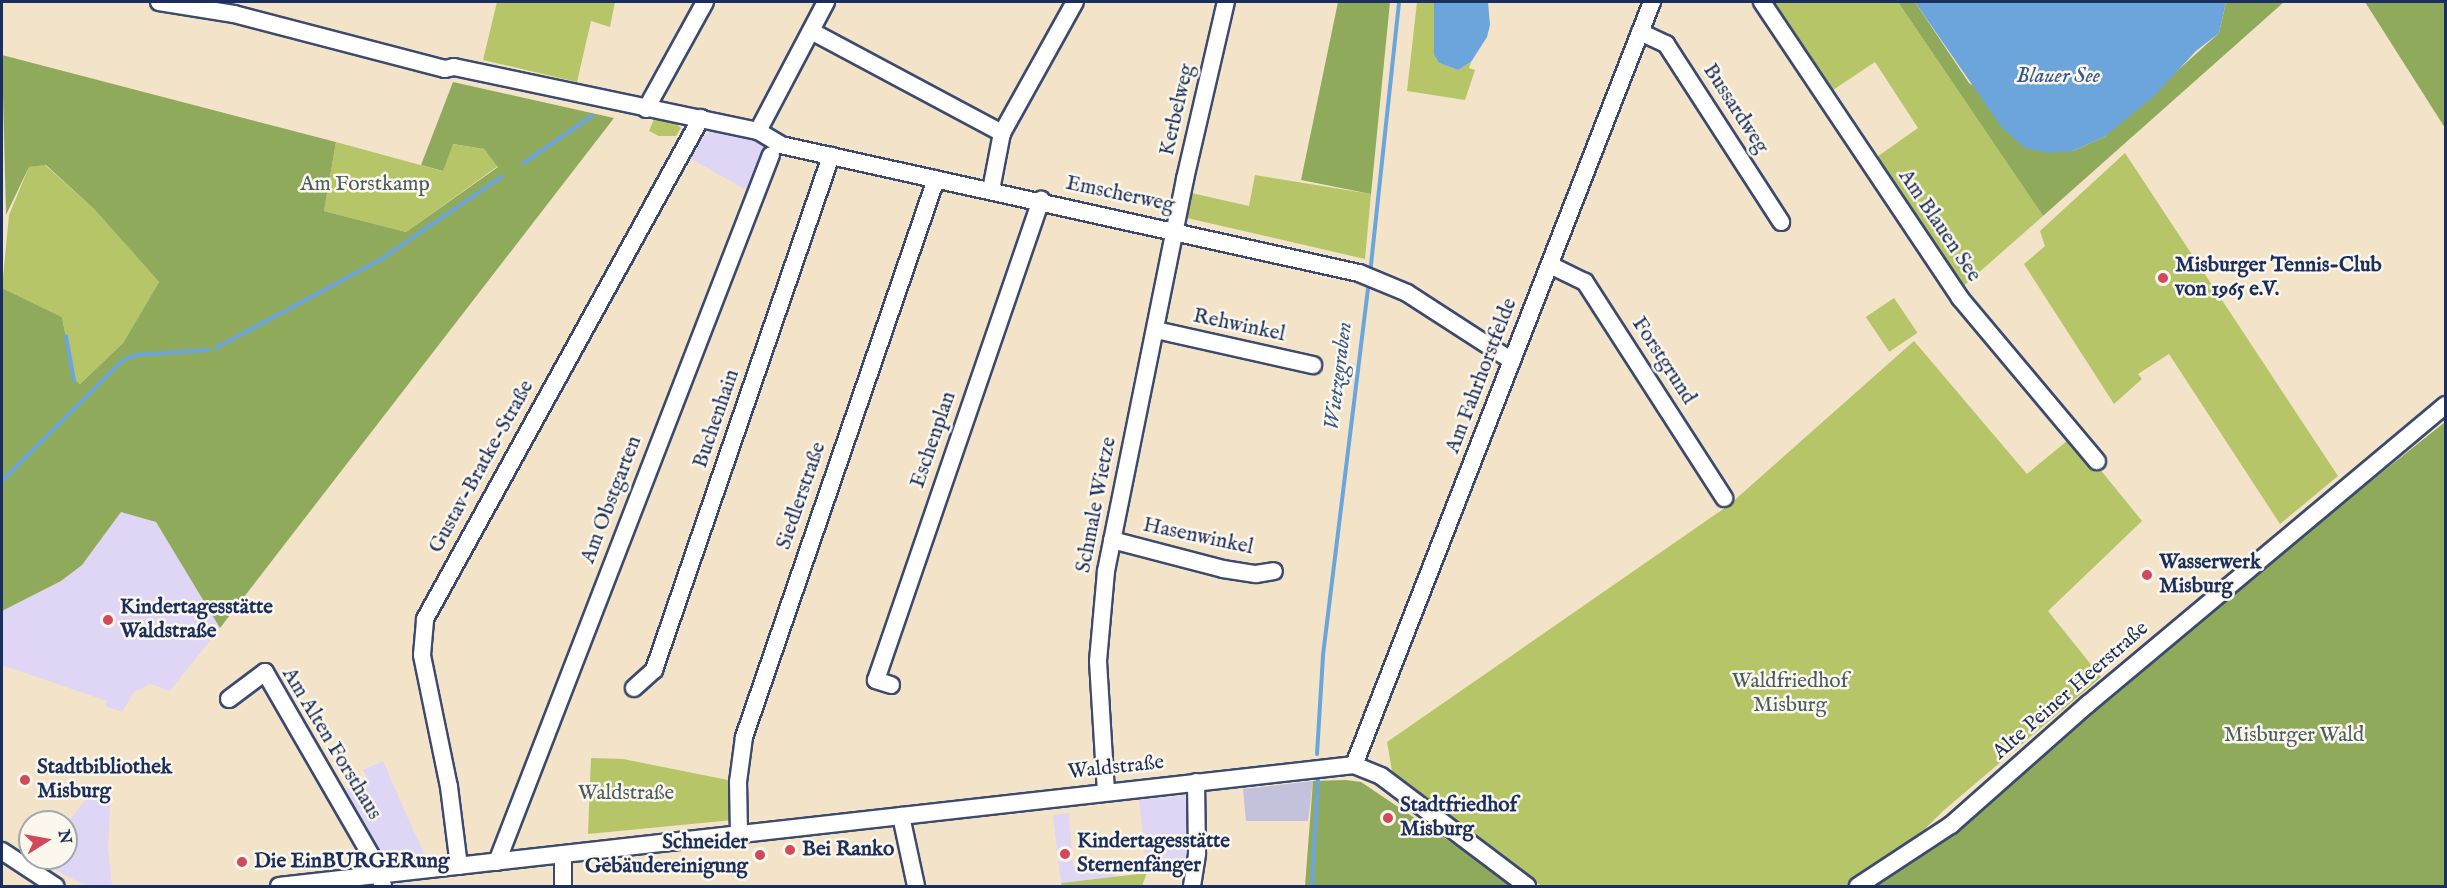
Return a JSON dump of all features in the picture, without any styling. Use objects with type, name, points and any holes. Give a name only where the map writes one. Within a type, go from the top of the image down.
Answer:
[{"type":"street","points":[[159,2],[235,8],[403,55],[419,63],[464,69],[646,109],[701,118]]},
{"type":"street","points":[[646,109],[705,2]]},
{"type":"street","points":[[758,130],[826,2]]},
{"type":"street","points":[[992,190],[1002,133],[1075,2]]},
{"type":"street","name":"Kerbelweg","points":[[1174,229],[1226,2]]},
{"type":"street","name":"Am Blauen See","points":[[1762,2],[1960,298],[2097,461]]},
{"type":"street","name":"Am Fahrhorstfelde","points":[[1353,765],[1550,265],[1640,32],[1647,5]]},
{"type":"street","points":[[811,31],[1002,133]]},
{"type":"street","name":"Bussardweg","points":[[1640,32],[1666,44],[1781,222]]},
{"type":"street","name":"Emscherweg","points":[[701,118],[758,130],[781,145],[1174,229],[1371,277],[1442,313],[1512,361]]},
{"type":"street","name":"Gustav-Bratke-Straße","points":[[459,866],[451,797],[422,655],[425,619],[701,118]]},
{"type":"street","name":"Am Obstgarten","points":[[497,862],[771,155]]},
{"type":"street","name":"Buchenhain","points":[[634,688],[654,670],[831,156]]},
{"type":"street","name":"Siedlerstraße","points":[[739,833],[738,782],[744,737],[936,179]]},
{"type":"street","name":"Eschenplan","points":[[891,685],[876,680],[1041,200]]},
{"type":"street","name":"Schmale Wietze","points":[[1106,792],[1098,661],[1112,540],[1156,330],[1174,229]]},
{"type":"street","name":"Forstgrund","points":[[1550,265],[1585,282],[1724,498]]},
{"type":"street","name":"Rehwinkel","points":[[1156,330],[1313,365]]},
{"type":"street","name":"Alte Peiner Heerstraße","points":[[1858,886],[1951,825],[2088,704],[2445,405]]},
{"type":"street","name":"Hasenwinkel","points":[[1112,540],[1223,568],[1256,574],[1274,571]]},
{"type":"street","name":"Am Alten Forsthaus","points":[[230,699],[265,672],[381,881]]},
{"type":"street","name":"Waldstraße","points":[[279,886],[381,881],[459,866],[1353,765],[1381,776],[1527,886]]},
{"type":"street","points":[[1192,886],[1197,854],[1196,782]]},
{"type":"street","points":[[901,816],[916,886]]},
{"type":"street","points":[[2,851],[55,886]]},
{"type":"street","points":[[563,854],[563,886]]},
{"type":"shaded area","points":[[709,131],[755,137],[766,144],[750,192],[688,157],[701,133],[707,135]]},
{"type":"shaded area","name":"Kindertagesstätte Waldstraße","points":[[121,512],[156,522],[220,628],[170,691],[150,684],[134,692],[122,712],[106,706],[107,701],[2,665],[2,611],[61,581],[82,565]]},
{"type":"shaded area","points":[[383,761],[425,855],[379,860],[339,793],[368,780],[363,770]]},
{"type":"shaded area","points":[[1313,781],[1308,821],[1246,821],[1243,789]]},
{"type":"shaded area","points":[[111,789],[108,847],[112,886],[82,884],[56,870],[78,870],[77,810],[90,793]]},
{"type":"shaded area","points":[[1189,795],[1188,859],[1146,865],[1139,800]]},
{"type":"shaded area","name":"Kindertagesstätte Sternenfänger","points":[[1069,813],[1073,866],[1113,862],[1115,877],[1061,883],[1053,815]]},
{"type":"green space","points":[[497,2],[615,2],[610,27],[591,21],[577,82],[483,60]]},
{"type":"green space","points":[[1338,2],[1390,2],[1371,194],[1301,180]]},
{"type":"green space","points":[[1417,2],[1434,2],[1434,55],[1439,63],[1458,70],[1471,62],[1469,68],[1475,70],[1465,100],[1407,91]]},
{"type":"green space","points":[[1770,2],[1898,2],[2043,216],[1959,290],[1874,159],[1918,128],[1875,62],[1830,92]]},
{"type":"green space","points":[[1898,2],[1915,2],[1969,83],[2073,151],[2104,137],[2219,33],[2226,2],[2284,2],[2043,216]]},
{"type":"green space","points":[[2365,2],[2445,2],[2445,128]]},
{"type":"green space","points":[[2,55],[336,142],[324,211],[406,232],[498,167],[484,149],[453,144],[443,171],[421,165],[453,82],[614,118],[220,628],[156,522],[121,512],[82,565],[61,581],[2,611],[2,288],[62,317],[74,379],[80,384],[123,343],[159,282],[94,209],[46,165],[29,167],[6,215]]},
{"type":"green space","points":[[654,119],[674,122],[681,128],[676,136],[659,136],[649,131]]},
{"type":"green space","name":"Am Forstkamp","points":[[336,142],[442,171],[452,144],[484,149],[498,166],[406,232],[324,211]]},
{"type":"green space","name":"Misburger Tennis-Club von 1965 e.V.","points":[[2125,153],[2338,476],[2280,524],[2169,354],[2138,374],[2142,379],[2114,404],[2024,264],[2045,246],[2040,231]]},
{"type":"green space","points":[[45,165],[94,209],[159,282],[123,343],[80,384],[74,379],[62,317],[2,288],[9,215],[29,167]]},
{"type":"green space","points":[[1255,175],[1371,194],[1365,259],[1187,218],[1183,212],[1187,192],[1249,206]]},
{"type":"green space","points":[[1894,298],[1917,333],[1889,352],[1866,317]]},
{"type":"green space","name":"Waldfriedhof Misburg","points":[[1914,341],[2027,474],[2073,436],[2142,521],[2048,611],[2101,677],[1943,811],[1890,864],[1849,886],[1541,886],[1392,771],[1387,742],[1729,505]]},
{"type":"green space","name":"Misburger Wald","points":[[2445,422],[2445,886],[1865,886],[2134,670]]},
{"type":"green space","name":"Waldstraße","points":[[591,758],[623,759],[733,781],[733,820],[588,834]]},
{"type":"green space","points":[[1313,781],[1361,782],[1516,886],[1305,886]]},
{"type":"green space","points":[[1147,873],[1142,886],[1062,886],[1061,883]]},
{"type":"water","points":[[1434,2],[1488,2],[1490,25],[1487,37],[1471,62],[1458,70],[1439,63],[1434,55]]},
{"type":"water","name":"Blauer See","points":[[1915,2],[2226,2],[2219,33],[2196,51],[2153,97],[2104,137],[2073,151],[2049,153],[2025,148],[2002,128]]},
{"type":"waterway","name":"Wietzegraben","points":[[1370,274],[1399,2]]},
{"type":"waterway","points":[[524,163],[592,116]]},
{"type":"waterway","points":[[216,348],[380,260],[501,177]]},
{"type":"waterway","name":"Wietzegraben","points":[[1317,754],[1323,655],[1369,281]]},
{"type":"waterway","points":[[66,336],[74,380]]},
{"type":"waterway","points":[[2,481],[122,361],[136,355],[209,350]]},
{"type":"waterway","name":"Wietzegraben","points":[[1312,886],[1318,779]]},
{"type":"tram line","points":[[2,181],[2,215]]},
{"type":"place","name":"Misburger Tennis-Club von 1965 e.V.","points":[[2163,278]]},
{"type":"place","name":"Wasserwerk Misburg","points":[[2147,575]]},
{"type":"place","name":"Kindertagesstätte Waldstraße","points":[[108,620]]},
{"type":"place","name":"Stadtbibliothek Misburg","points":[[25,780]]},
{"type":"place","name":"Stadtfriedhof Misburg","points":[[1388,818]]},
{"type":"place","name":"Bei Ranko","points":[[790,850]]},
{"type":"place","name":"Kindertagesstätte Sternenfänger","points":[[1065,854]]},
{"type":"place","name":"Schneider Gebäudereinigung","points":[[760,855]]},
{"type":"place","name":"Die EinBURGERung","points":[[242,862]]}]
